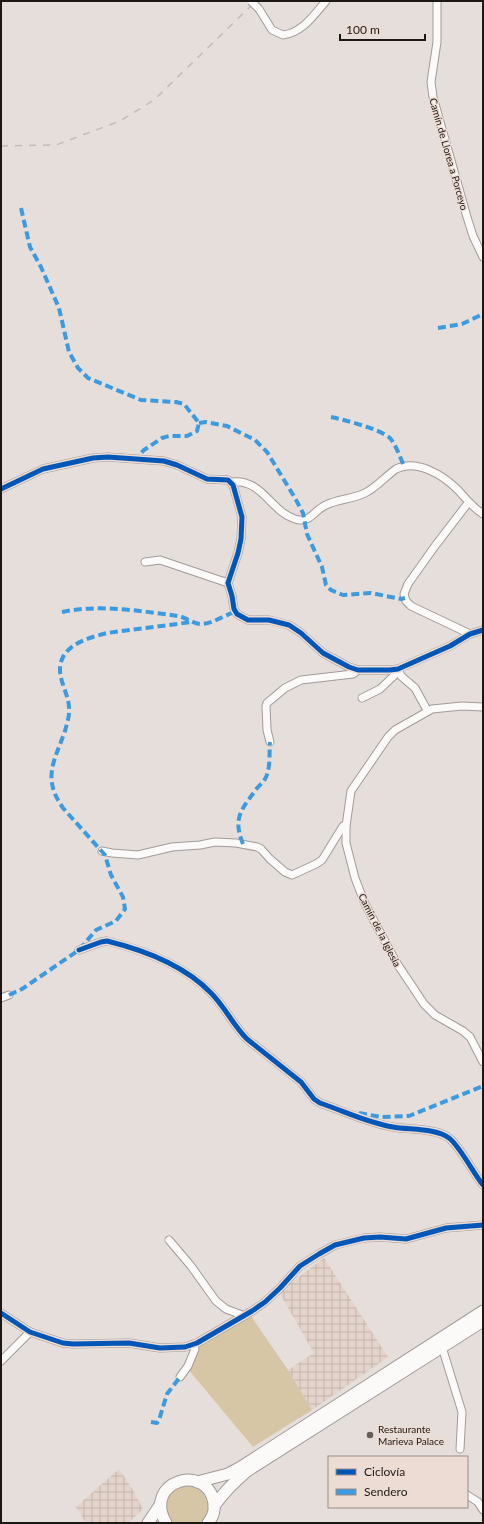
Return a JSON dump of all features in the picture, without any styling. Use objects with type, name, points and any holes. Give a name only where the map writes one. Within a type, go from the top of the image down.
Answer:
[{"type":"highway","points":[[442,1344],[483,1307]]},
{"type":"highway","points":[[209,1522],[214,1506],[225,1490],[248,1471],[442,1344],[483,1311]]},
{"type":"highway","points":[[197,1482],[228,1474],[442,1344],[483,1321]]},
{"type":"highway","points":[[442,1344],[483,1324]]},
{"type":"highway","points":[[148,1523],[160,1505],[164,1493],[173,1484],[181,1480],[197,1482],[204,1486],[210,1492],[214,1506]]},
{"type":"highway","points":[[160,1505],[166,1523]]},
{"type":"street","points":[[251,1],[272,30],[283,35],[293,33],[304,25],[326,1]]},
{"type":"street","name":"Camín de Llorea a Porceyo","points":[[437,1],[437,42],[431,82],[433,97],[467,217],[473,236],[483,257]]},
{"type":"street","points":[[1,489],[43,470],[93,458],[139,458],[168,462],[207,479],[243,482],[259,490],[288,516],[293,519],[304,520],[311,518],[328,504],[366,493],[396,469],[409,466],[424,468],[440,477],[457,489],[468,503],[483,514]]},
{"type":"street","points":[[231,482],[240,509],[241,533],[238,553],[228,583],[234,609],[237,614],[248,620],[269,620],[289,625],[301,633],[330,658],[349,668],[358,670],[399,670]]},
{"type":"street","points":[[468,503],[408,584],[404,594],[406,601],[411,606],[470,634]]},
{"type":"street","points":[[145,562],[160,560],[228,583]]},
{"type":"street","points":[[362,698],[380,689],[399,670],[450,646],[470,634],[483,630]]},
{"type":"street","points":[[270,742],[267,730],[266,706],[267,703],[285,688],[301,680],[352,674],[358,670]]},
{"type":"street","points":[[399,670],[401,676],[415,688],[427,710]]},
{"type":"street","name":"Camín de la Iglesia","points":[[483,707],[462,706],[427,710],[395,730],[354,785],[351,791],[346,826],[347,848],[363,897],[403,974],[429,1010],[470,1037],[483,1062]]},
{"type":"street","points":[[102,851],[138,855],[172,847],[200,845],[215,842],[236,843],[261,849],[285,872],[292,875],[322,860],[333,840],[343,826],[346,826]]},
{"type":"street","points":[[79,950],[107,941],[147,953],[182,970],[212,993],[239,1032],[246,1039],[301,1082],[314,1099],[320,1103],[361,1118],[393,1127],[420,1130],[442,1134],[448,1137],[455,1144],[483,1185]]},
{"type":"street","points":[[1,998],[8,995]]},
{"type":"street","points":[[1,1313],[30,1332],[63,1343],[129,1343],[167,1348],[193,1345],[265,1302],[300,1266],[335,1245],[364,1238],[406,1238],[446,1228],[483,1225]]},
{"type":"street","points":[[169,1240],[191,1266],[216,1301],[226,1309],[242,1315]]},
{"type":"street","points":[[1,1361],[30,1332]]},
{"type":"street","points":[[442,1344],[462,1412],[460,1449]]},
{"type":"street","points":[[180,1377],[188,1366],[195,1349],[193,1345]]},
{"type":"street","points":[[468,1496],[478,1502],[483,1510]]},
{"type":"shaded area","points":[[324,1258],[388,1357],[312,1410],[288,1370],[314,1353],[279,1292]]},
{"type":"shaded area","points":[[251,1316],[288,1370],[312,1410],[253,1447],[188,1369],[197,1347]]},
{"type":"shaded area","points":[[119,1469],[133,1490],[143,1509],[128,1523],[86,1523],[76,1507]]},
{"type":"shaded area","points":[[186,1485],[199,1490],[204,1494],[207,1500],[208,1511],[200,1523],[174,1523],[168,1516],[166,1499],[168,1495],[174,1490]]},
{"type":"railway","points":[[1,146],[56,145],[120,121],[154,100],[256,1]]},
{"type":"marked path","points":[[21,208],[30,247],[41,267],[59,308],[69,352],[78,368],[88,378],[141,400],[176,402],[184,404],[199,423],[197,431],[187,436],[169,436],[162,438],[144,450],[140,454],[139,459]]},
{"type":"marked path","points":[[438,328],[462,324],[483,314]]},
{"type":"marked path","points":[[331,417],[379,431],[390,438],[398,451],[404,466]]},
{"type":"marked path","points":[[199,423],[206,422],[227,426],[255,440],[267,452],[303,513],[307,534],[322,567],[326,585],[331,590],[343,595],[371,593],[401,599],[405,598]]},
{"type":"marked path","points":[[62,612],[105,608],[120,609],[178,616],[201,624],[210,623],[235,612]]},
{"type":"marked path","points":[[9,995],[22,989],[79,950],[96,930],[116,921],[125,909],[123,897],[111,875],[105,855],[63,808],[53,788],[52,770],[65,731],[69,713],[68,701],[60,670],[63,657],[71,647],[76,644],[89,638],[107,633],[192,622]]},
{"type":"marked path","points":[[243,844],[238,822],[245,804],[267,775],[270,742]]},
{"type":"marked path","points":[[359,1113],[381,1117],[409,1116],[483,1086]]},
{"type":"marked path","points":[[151,1422],[157,1423],[159,1420],[167,1394],[180,1377]]},
{"type":"cycle path","points":[[1,489],[43,469],[93,458],[108,457],[164,461],[177,465],[207,479],[228,480],[233,485],[242,517],[241,539],[228,583],[234,609],[237,614],[248,620],[269,620],[289,625],[301,633],[323,653],[349,667],[358,670],[398,669],[450,646],[470,634],[483,630]]},
{"type":"cycle path","points":[[79,950],[107,941],[149,954],[189,974],[221,1004],[237,1028],[247,1039],[301,1082],[314,1099],[320,1103],[374,1123],[393,1127],[437,1132],[444,1135],[457,1147],[483,1185]]},
{"type":"cycle path","points":[[1,1313],[30,1332],[63,1343],[129,1343],[160,1348],[185,1347],[197,1343],[252,1311],[265,1302],[280,1288],[300,1266],[335,1245],[364,1238],[380,1237],[406,1239],[446,1228],[483,1225]]},
{"type":"place","name":"Restaurante Marieva Palace","points":[[370,1435]]}]
